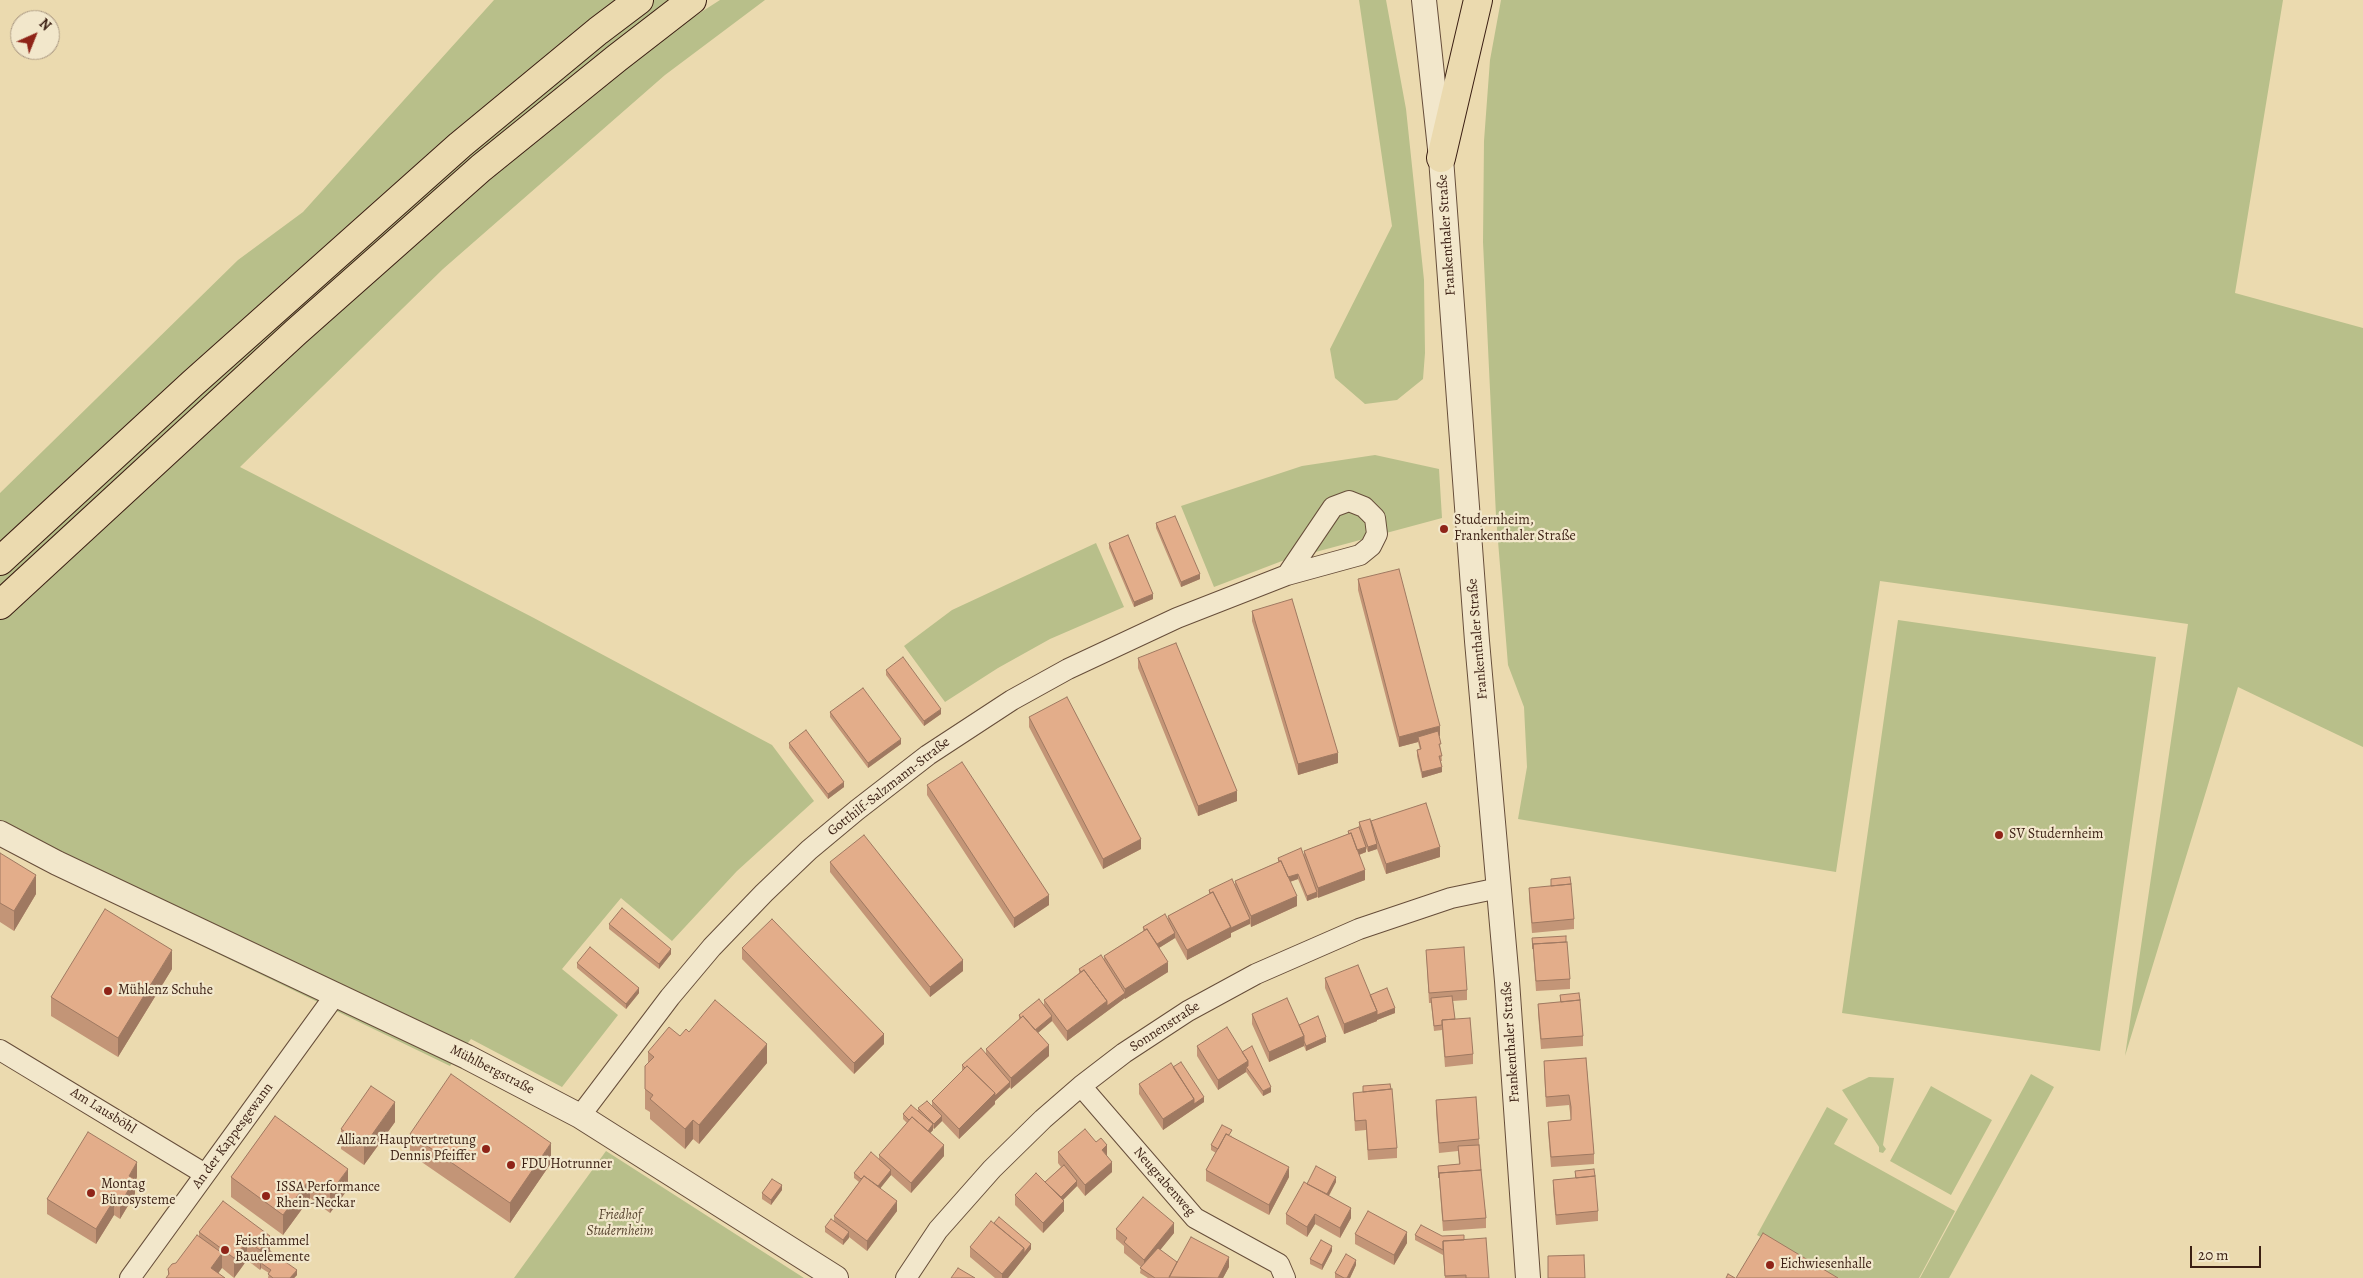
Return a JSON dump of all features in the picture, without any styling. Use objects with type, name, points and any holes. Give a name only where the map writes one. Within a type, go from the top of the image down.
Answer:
[{"type":"highway","points":[[598,31],[625,0]]},
{"type":"highway","points":[[0,562],[290,296],[460,145],[598,31],[639,0]]},
{"type":"highway","points":[[0,605],[296,332],[481,168],[692,0]]},
{"type":"highway","points":[[1441,158],[1478,0]]},
{"type":"street","name":"Frankenthaler Straße","points":[[1424,0],[1441,158],[1477,641],[1499,888],[1528,1278]]},
{"type":"street","name":"Gotthilf-Salzmann-Straße","points":[[580,1116],[670,997],[751,907],[809,850],[857,810],[920,762],[1012,700],[1068,669],[1177,618],[1287,575]]},
{"type":"street","name":"Mühlbergstraße","points":[[0,833],[57,863],[467,1057],[580,1116],[836,1278]]},
{"type":"street","name":"Sonnenstraße","points":[[906,1278],[938,1230],[992,1169],[1043,1119],[1081,1086],[1124,1053],[1188,1011],[1256,974],[1359,929],[1451,898],[1499,888]]},
{"type":"street","name":"An der Kappesgewann","points":[[130,1278],[336,994]]},
{"type":"street","name":"Am Lausböhl","points":[[0,1050],[206,1174]]},
{"type":"street","name":"Neugrabenweg","points":[[1081,1086],[1195,1218],[1279,1264],[1285,1278]]},
{"type":"green space","points":[[494,0],[687,0],[681,25],[720,0],[765,0],[665,75],[443,269],[240,467],[532,617],[772,745],[814,801],[737,871],[672,941],[621,898],[562,969],[618,1015],[562,1087],[471,1039],[450,1066],[53,874],[0,846],[0,493],[238,260],[303,212]]},
{"type":"green space","points":[[1359,0],[1386,0],[1406,109],[1424,280],[1425,353],[1423,379],[1397,400],[1365,404],[1335,378],[1330,349],[1392,226]]},
{"type":"green space","points":[[1501,0],[2283,0],[2235,293],[2363,328],[2363,747],[2238,687],[2125,1056],[2188,624],[1880,581],[1836,872],[1518,819],[1527,767],[1524,707],[1508,665],[1496,516],[1483,242],[1484,141],[1490,60]]},
{"type":"green space","points":[[1375,455],[1439,469],[1442,518],[1282,561],[1214,587],[1181,506],[1302,466]]},
{"type":"green space","points":[[1096,543],[1124,607],[1050,639],[998,668],[945,702],[904,646],[952,610]]},
{"type":"green space","name":"SV Studernheim","points":[[1898,620],[2156,657],[2100,1051],[1842,1013]]},
{"type":"green space","points":[[2031,1074],[2054,1087],[1949,1278],[1920,1278]]},
{"type":"green space","points":[[1869,1077],[1894,1078],[1883,1145],[1886,1149],[1883,1153],[1879,1152],[1879,1147],[1842,1090]]},
{"type":"green space","points":[[1931,1086],[1992,1120],[1951,1195],[1890,1161]]},
{"type":"green space","points":[[1827,1107],[1848,1119],[1834,1144],[1955,1211],[1919,1278],[1837,1278],[1757,1235]]},
{"type":"green space","name":"Friedhof Studernheim","points":[[606,1151],[804,1278],[514,1278]]},
{"type":"building","points":[[1175,516],[1200,574],[1181,582],[1156,523]]},
{"type":"building","points":[[1128,535],[1153,594],[1134,602],[1109,543]]},
{"type":"building","points":[[1399,569],[1440,726],[1399,737],[1358,579]]},
{"type":"building","points":[[1292,599],[1338,753],[1298,764],[1252,611]]},
{"type":"building","points":[[1176,643],[1237,791],[1198,806],[1138,658]]},
{"type":"building","points":[[903,657],[941,709],[924,721],[886,670]]},
{"type":"building","points":[[863,688],[901,739],[868,763],[830,712]]},
{"type":"building","points":[[1067,697],[1141,839],[1103,859],[1029,717]]},
{"type":"building","points":[[806,730],[844,782],[828,794],[789,743]]},
{"type":"building","points":[[1438,731],[1442,756],[1439,756],[1442,767],[1422,772],[1417,750],[1421,749],[1418,737]]},
{"type":"building","points":[[962,762],[1049,895],[1014,918],[927,785]]},
{"type":"building","points":[[1426,803],[1440,847],[1386,864],[1371,821]]},
{"type":"building","points":[[1370,819],[1377,844],[1368,847],[1359,822]]},
{"type":"building","points":[[1359,827],[1366,847],[1357,850],[1351,833],[1349,834],[1348,831]]},
{"type":"building","points":[[1351,833],[1365,870],[1318,888],[1304,851]]},
{"type":"building","points":[[864,835],[963,960],[930,987],[830,862]]},
{"type":"building","points":[[1301,848],[1317,892],[1307,896],[1298,874],[1288,877],[1278,858]]},
{"type":"building","points":[[0,853],[36,875],[14,911],[0,903]]},
{"type":"building","points":[[1281,861],[1297,896],[1251,916],[1235,881]]},
{"type":"building","points":[[1570,877],[1571,884],[1551,886],[1551,879]]},
{"type":"building","points":[[1232,879],[1250,919],[1231,928],[1213,892],[1210,893],[1209,890]]},
{"type":"building","points":[[1571,884],[1574,919],[1532,923],[1529,888]]},
{"type":"building","points":[[1213,892],[1231,927],[1187,950],[1168,916]]},
{"type":"building","points":[[622,908],[671,949],[659,964],[609,924]]},
{"type":"building","points":[[105,909],[172,950],[118,1038],[51,997]]},
{"type":"building","points":[[1165,914],[1175,933],[1157,944],[1147,929],[1145,930],[1143,927]]},
{"type":"building","points":[[772,919],[884,1034],[854,1063],[742,948]]},
{"type":"building","points":[[1147,929],[1168,962],[1125,989],[1104,956]]},
{"type":"building","points":[[1566,936],[1566,942],[1533,944],[1533,949],[1532,938]]},
{"type":"building","points":[[1567,942],[1570,979],[1536,981],[1533,944]]},
{"type":"building","points":[[590,947],[639,988],[626,1004],[577,963]]},
{"type":"building","points":[[1464,947],[1467,990],[1429,993],[1426,950]]},
{"type":"building","points":[[1101,955],[1125,993],[1107,1006],[1107,1001],[1084,970],[1081,972],[1079,969]]},
{"type":"building","points":[[1358,965],[1377,1011],[1344,1024],[1325,978]]},
{"type":"building","points":[[1084,970],[1107,1001],[1067,1031],[1044,1000]]},
{"type":"building","points":[[1387,988],[1395,1008],[1377,1015],[1370,995]]},
{"type":"building","points":[[1579,993],[1580,1000],[1561,1002],[1560,995]]},
{"type":"building","points":[[1452,996],[1455,1019],[1442,1020],[1442,1025],[1434,1026],[1431,998]]},
{"type":"building","points":[[1287,998],[1304,1036],[1269,1052],[1252,1014]]},
{"type":"building","points":[[1039,999],[1052,1016],[1035,1030],[1023,1016],[1021,1018],[1019,1015]]},
{"type":"building","points":[[715,1000],[767,1044],[699,1125],[693,1120],[685,1129],[650,1099],[653,1095],[645,1089],[645,1066],[654,1057],[648,1052],[669,1027],[680,1036],[686,1029],[689,1032]]},
{"type":"building","points":[[1580,1000],[1583,1036],[1541,1039],[1538,1004]]},
{"type":"building","points":[[1023,1016],[1049,1045],[1011,1078],[986,1049]]},
{"type":"building","points":[[1318,1016],[1326,1037],[1306,1046],[1299,1025]]},
{"type":"building","points":[[1470,1018],[1473,1054],[1445,1057],[1442,1020]]},
{"type":"building","points":[[1227,1027],[1248,1061],[1218,1080],[1197,1046]]},
{"type":"building","points":[[1252,1046],[1271,1087],[1263,1091],[1246,1067],[1248,1066],[1248,1061],[1242,1052]]},
{"type":"building","points":[[981,1048],[1010,1082],[995,1096],[995,1093],[967,1066],[965,1068],[962,1065]]},
{"type":"building","points":[[1586,1058],[1594,1154],[1551,1157],[1548,1122],[1571,1120],[1571,1107],[1569,1095],[1546,1097],[1544,1061]]},
{"type":"building","points":[[1181,1062],[1204,1097],[1194,1104],[1194,1099],[1173,1067]]},
{"type":"building","points":[[1171,1063],[1194,1099],[1163,1119],[1139,1084]]},
{"type":"building","points":[[967,1066],[995,1093],[959,1129],[932,1101]]},
{"type":"building","points":[[451,1074],[551,1143],[510,1203],[410,1134]]},
{"type":"building","points":[[1390,1084],[1391,1089],[1363,1092],[1363,1086]]},
{"type":"building","points":[[371,1086],[395,1102],[364,1146],[341,1129]]},
{"type":"building","points":[[1392,1089],[1397,1148],[1368,1150],[1366,1120],[1355,1121],[1353,1093]]},
{"type":"building","points":[[1476,1097],[1479,1139],[1439,1143],[1436,1100]]},
{"type":"building","points":[[927,1101],[942,1116],[934,1124],[918,1108]]},
{"type":"building","points":[[911,1105],[933,1124],[928,1131],[912,1117],[909,1120],[903,1114]]},
{"type":"building","points":[[275,1116],[348,1169],[330,1193],[310,1179],[283,1215],[231,1177]]},
{"type":"building","points":[[912,1117],[944,1145],[911,1183],[879,1155]]},
{"type":"building","points":[[1222,1125],[1232,1130],[1229,1135],[1226,1134],[1218,1149],[1211,1145]]},
{"type":"building","points":[[1085,1129],[1096,1142],[1101,1138],[1107,1145],[1102,1150],[1112,1162],[1085,1185],[1058,1152]]},
{"type":"building","points":[[88,1132],[137,1162],[129,1176],[135,1179],[120,1204],[114,1200],[96,1229],[47,1199]]},
{"type":"building","points":[[1226,1134],[1289,1167],[1269,1205],[1206,1170]]},
{"type":"building","points":[[1479,1145],[1481,1170],[1439,1173],[1439,1178],[1438,1166],[1460,1164],[1458,1146]]},
{"type":"building","points":[[871,1152],[891,1170],[878,1186],[864,1176],[861,1179],[854,1173]]},
{"type":"building","points":[[1064,1165],[1077,1181],[1061,1197],[1045,1182]]},
{"type":"building","points":[[1316,1166],[1336,1177],[1327,1194],[1307,1184]]},
{"type":"building","points":[[1594,1169],[1595,1176],[1576,1178],[1575,1171]]},
{"type":"building","points":[[1481,1170],[1486,1218],[1443,1221],[1439,1173]]},
{"type":"building","points":[[1036,1173],[1064,1201],[1043,1223],[1015,1195]]},
{"type":"building","points":[[864,1176],[897,1201],[867,1241],[834,1216]]},
{"type":"building","points":[[1595,1176],[1598,1211],[1556,1215],[1553,1180]]},
{"type":"building","points":[[772,1179],[782,1185],[771,1200],[762,1193]]},
{"type":"building","points":[[1304,1182],[1351,1208],[1340,1228],[1315,1214],[1307,1227],[1286,1214]]},
{"type":"building","points":[[1143,1197],[1174,1223],[1144,1260],[1124,1242],[1127,1238],[1116,1229]]},
{"type":"building","points":[[223,1201],[270,1236],[260,1250],[247,1241],[234,1258],[199,1232]]},
{"type":"building","points":[[1368,1211],[1407,1232],[1394,1255],[1355,1234]]},
{"type":"building","points":[[999,1217],[1031,1244],[1024,1253],[1024,1248],[994,1223]]},
{"type":"building","points":[[831,1219],[849,1232],[843,1240],[825,1227]]},
{"type":"building","points":[[991,1221],[1024,1248],[1002,1274],[970,1247]]},
{"type":"building","points":[[1421,1225],[1442,1236],[1464,1235],[1464,1240],[1443,1241],[1443,1250],[1415,1235]]},
{"type":"building","points":[[1763,1233],[1838,1278],[1736,1278]]},
{"type":"building","points":[[197,1235],[222,1253],[211,1268],[225,1278],[166,1278],[169,1274],[168,1269],[172,1264],[176,1263]]},
{"type":"building","points":[[1191,1237],[1229,1257],[1218,1278],[1169,1277]]},
{"type":"building","points":[[1486,1238],[1489,1278],[1466,1278],[1466,1275],[1445,1276],[1443,1241]]},
{"type":"building","points":[[1321,1240],[1332,1246],[1322,1265],[1310,1259]]},
{"type":"building","points":[[1158,1248],[1177,1262],[1169,1278],[1155,1278],[1140,1268]]},
{"type":"building","points":[[270,1251],[297,1270],[290,1278],[273,1278],[268,1274],[271,1270],[261,1263]]},
{"type":"building","points":[[1346,1254],[1356,1260],[1347,1278],[1344,1278],[1335,1273]]},
{"type":"building","points":[[1584,1255],[1585,1278],[1548,1278],[1548,1256]]},
{"type":"building","points":[[958,1268],[975,1278],[951,1278]]},
{"type":"building","points":[[1728,1274],[1735,1278],[1726,1278]]},
{"type":"place","name":"Studernheim, Frankenthaler Straße","points":[[1444,529]]},
{"type":"place","name":"SV Studernheim","points":[[1999,835]]},
{"type":"place","name":"Mühlenz Schuhe","points":[[108,991]]},
{"type":"place","name":"Allianz Hauptvertretung Dennis Pfeiffer","points":[[486,1149]]},
{"type":"place","name":"FDU Hotrunner","points":[[511,1165]]},
{"type":"place","name":"Montag Bürosysteme","points":[[91,1193]]},
{"type":"place","name":"ISSA Performance Rhein-Neckar","points":[[266,1196]]},
{"type":"place","name":"Feisthammel Bauelemente","points":[[225,1250]]},
{"type":"place","name":"Eichwiesenhalle","points":[[1770,1265]]}]
